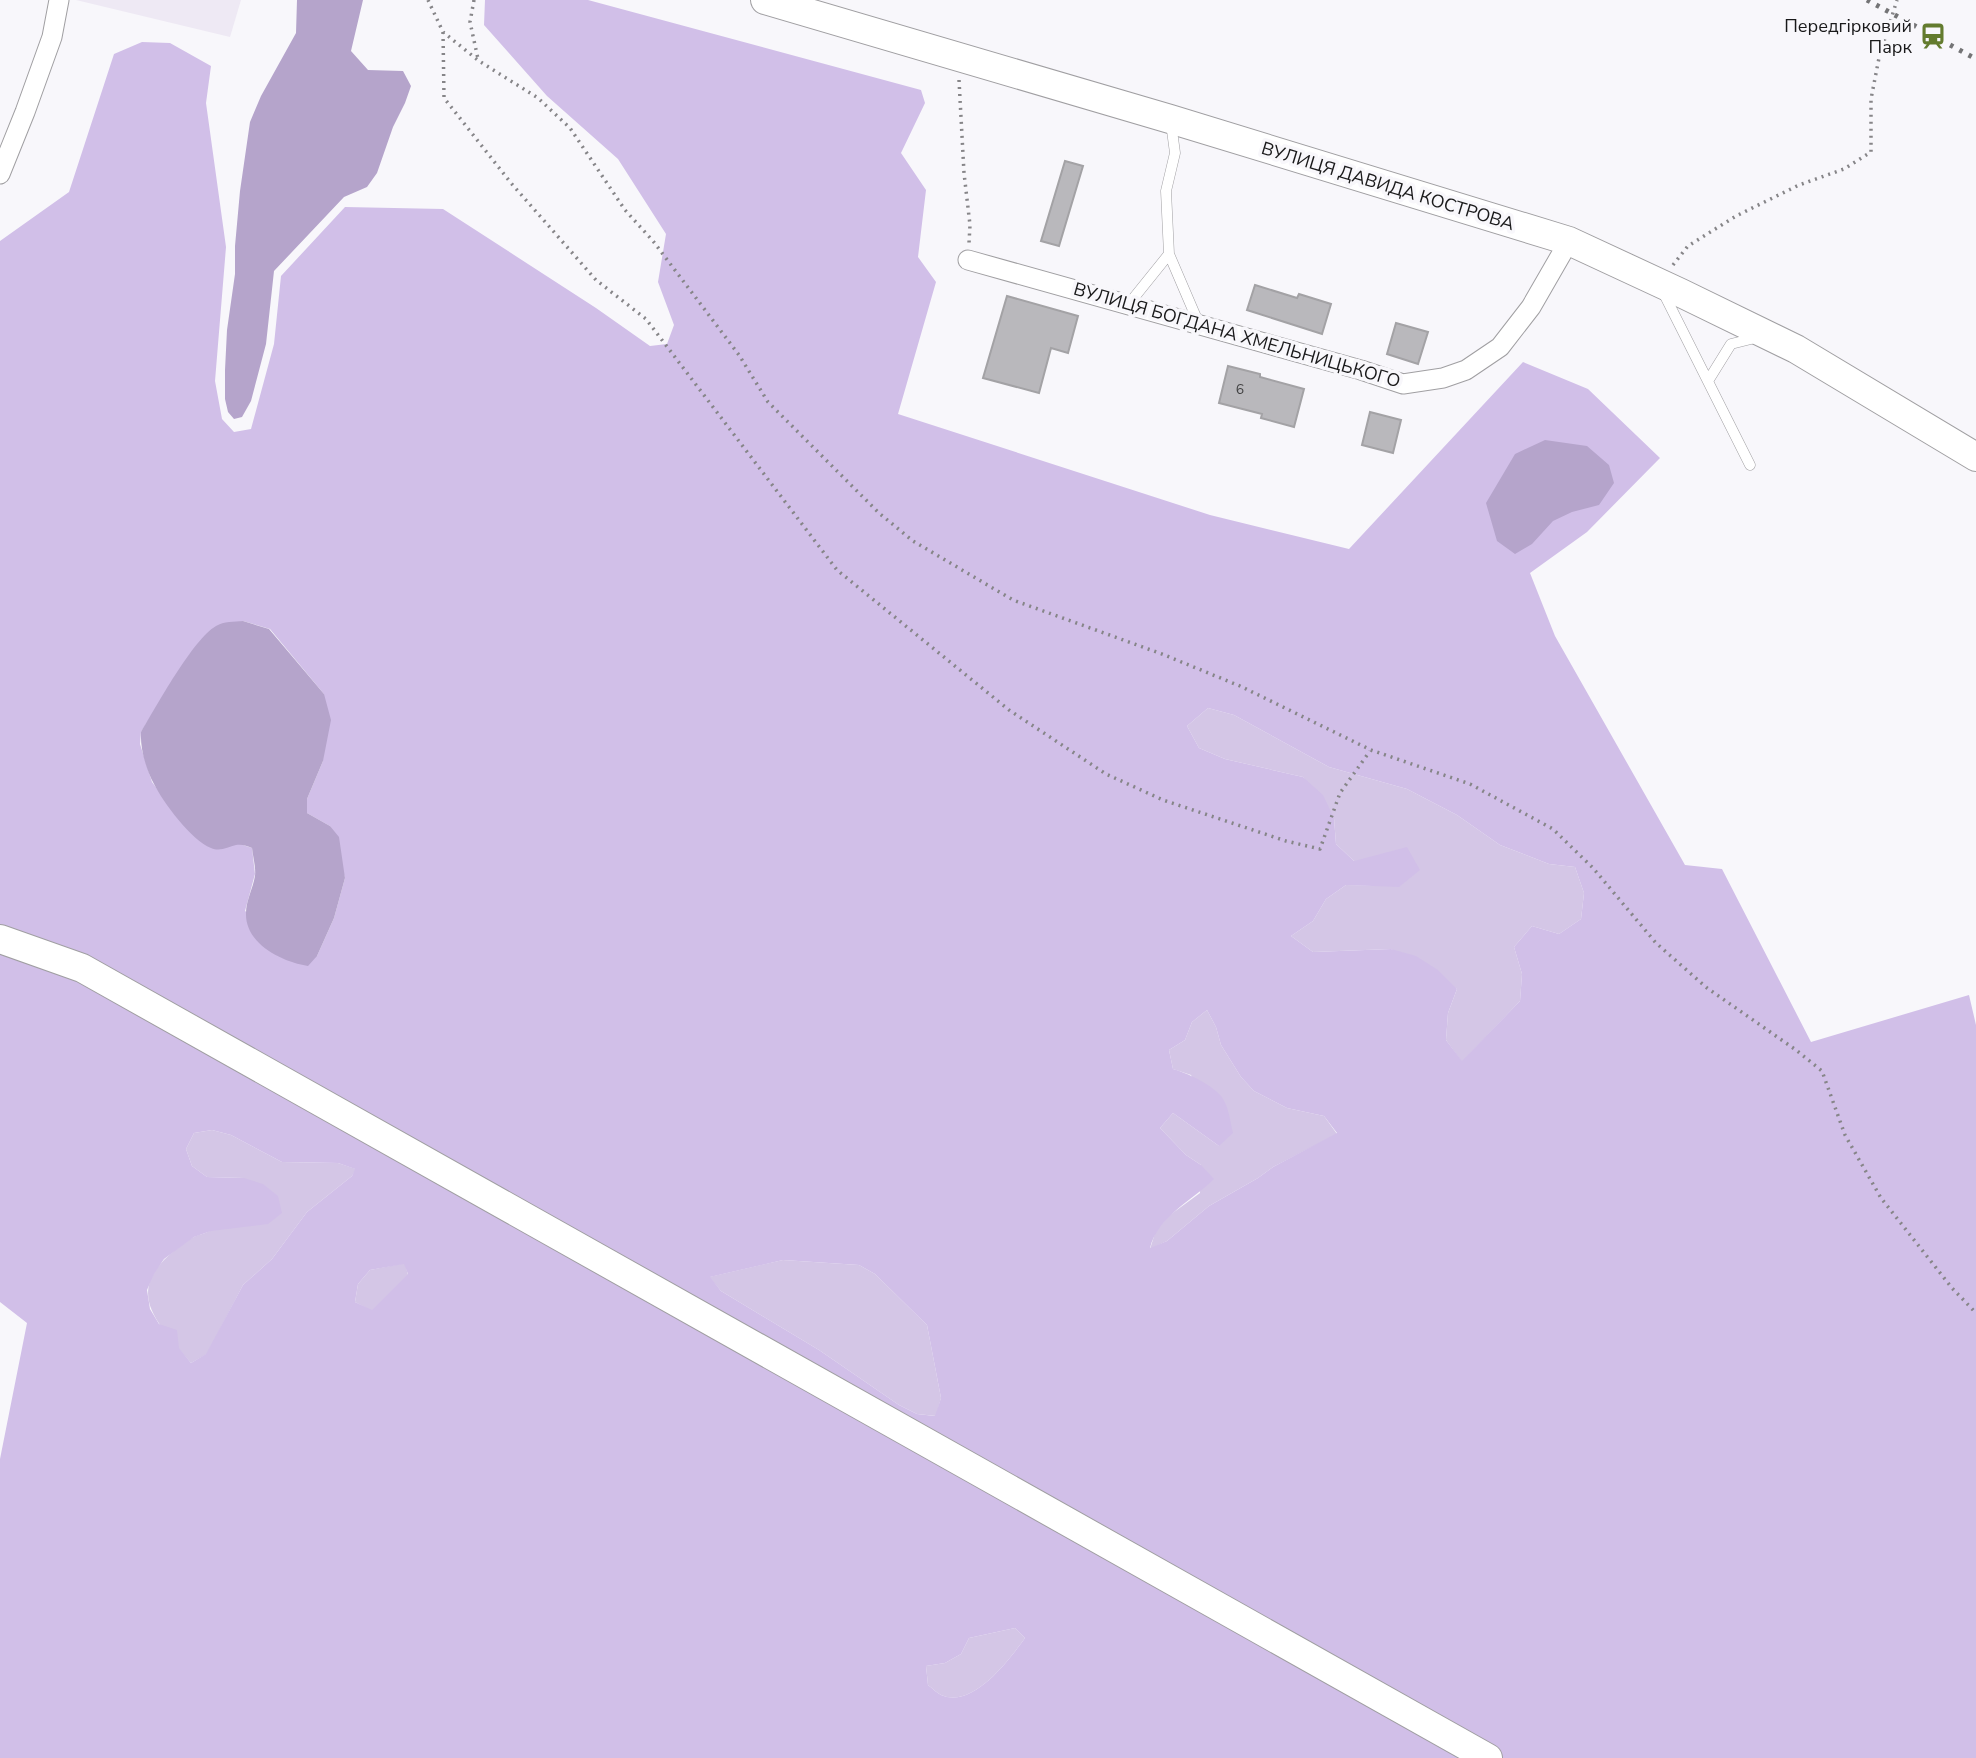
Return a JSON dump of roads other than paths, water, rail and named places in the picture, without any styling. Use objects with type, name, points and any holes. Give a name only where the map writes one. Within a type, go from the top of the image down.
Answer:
[{"type":"main road","name":"ВУЛИЦЯ ДАВИДА КОСТРОВА","points":[[765,0],[1170,119],[1569,241],[1807,356],[1976,457]]},
{"type":"main road","points":[[0,939],[82,968],[1488,1758]]},
{"type":"street","points":[[0,174],[48,49],[59,0]]},
{"type":"street","name":"ВУЛИЦЯ БОГДАНА ХМЕЛЬНИЦЬКОГО","points":[[968,260],[1362,370],[1403,384],[1443,378],[1466,370],[1500,346],[1531,307],[1569,241]]},
{"type":"lane","points":[[1170,119],[1175,153],[1166,191],[1169,254],[1200,326]]},
{"type":"lane","points":[[1128,305],[1169,254]]},
{"type":"lane","points":[[1658,282],[1749,465]]},
{"type":"lane","points":[[1708,381],[1731,344],[1766,335]]},
{"type":"railway","points":[[1867,0],[1976,59]]},
{"type":"place","name":"Передгірковий Парк","points":[[1933,36]]}]
